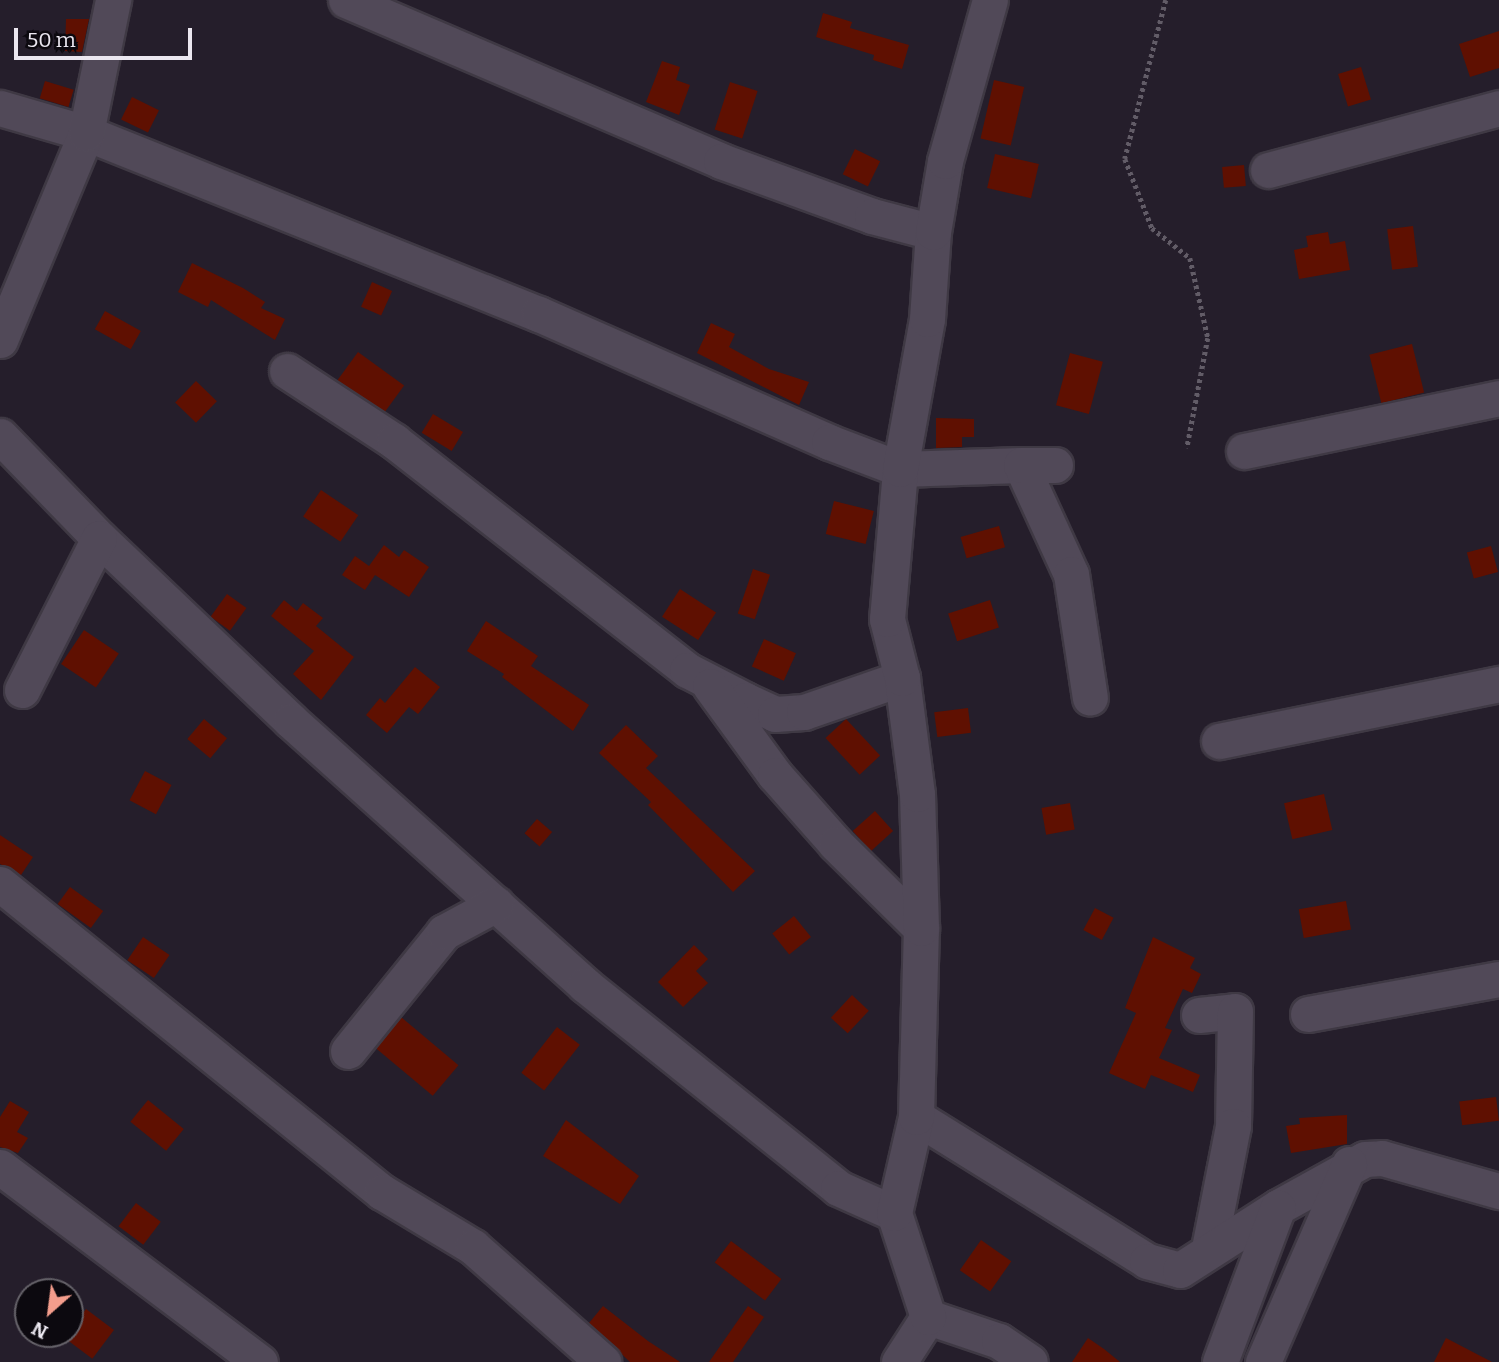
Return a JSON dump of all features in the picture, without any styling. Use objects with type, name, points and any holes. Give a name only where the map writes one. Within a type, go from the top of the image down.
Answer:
[{"type":"street","points":[[0,340],[86,134],[113,0]]},
{"type":"street","points":[[346,0],[721,161],[872,216],[933,232]]},
{"type":"street","points":[[928,1317],[894,1213],[916,1117],[921,928],[917,794],[902,678],[887,619],[900,468],[928,320],[933,232],[945,161],[990,0]]},
{"type":"street","points":[[0,108],[86,134],[540,314],[830,442],[900,468],[1037,465],[1071,574],[1090,698]]},
{"type":"street","points":[[1268,170],[1499,108]]},
{"type":"street","points":[[287,371],[394,441],[706,680],[775,714],[804,712],[902,678]]},
{"type":"street","points":[[1244,451],[1499,398]]},
{"type":"street","points":[[0,436],[99,538],[291,720],[585,985],[748,1120],[838,1188],[894,1213]]},
{"type":"street","points":[[22,690],[99,538]]},
{"type":"street","points":[[706,680],[775,775],[836,844],[921,928]]},
{"type":"street","points":[[1219,741],[1499,684]]},
{"type":"street","points":[[0,884],[382,1192],[473,1247],[603,1362]]},
{"type":"street","points":[[348,1051],[444,932],[496,904]]},
{"type":"street","points":[[1308,1014],[1499,979]]},
{"type":"street","points":[[1199,1014],[1235,1011],[1233,1126],[1209,1248]]},
{"type":"street","points":[[916,1117],[1147,1261],[1180,1270],[1209,1248],[1349,1164],[1382,1158],[1499,1191]]},
{"type":"street","points":[[1263,1362],[1349,1164]]},
{"type":"street","points":[[0,1167],[260,1362]]},
{"type":"street","points":[[1220,1362],[1278,1207]]},
{"type":"street","points":[[898,1362],[928,1317]]},
{"type":"street","points":[[928,1317],[999,1340],[1030,1362]]},
{"type":"path","points":[[1166,0],[1125,159],[1152,228],[1191,258],[1208,338],[1187,448]]},
{"type":"building","points":[[823,13],[852,22],[850,28],[909,45],[902,69],[873,60],[874,55],[816,37]]},
{"type":"building","points":[[66,19],[89,19],[82,52],[65,51]]},
{"type":"building","points":[[1499,31],[1499,68],[1470,77],[1459,44]]},
{"type":"building","points":[[662,61],[680,67],[676,80],[690,85],[679,115],[646,102]]},
{"type":"building","points":[[1361,67],[1371,100],[1348,107],[1338,74]]},
{"type":"building","points":[[994,80],[1024,87],[1011,145],[981,138]]},
{"type":"building","points":[[45,81],[74,90],[68,107],[40,98]]},
{"type":"building","points":[[730,82],[758,91],[742,139],[715,130]]},
{"type":"building","points":[[132,97],[159,110],[148,133],[121,119]]},
{"type":"building","points":[[855,149],[880,161],[868,186],[843,174]]},
{"type":"building","points":[[995,154],[1039,164],[1031,198],[987,188]]},
{"type":"building","points":[[1244,165],[1246,186],[1224,188],[1222,167]]},
{"type":"building","points":[[1413,226],[1418,267],[1392,270],[1387,229]]},
{"type":"building","points":[[1328,232],[1330,244],[1345,241],[1350,270],[1299,279],[1294,250],[1308,247],[1306,236]]},
{"type":"building","points":[[192,263],[243,288],[265,302],[261,308],[285,319],[275,340],[211,300],[208,307],[178,292]]},
{"type":"building","points":[[372,282],[392,291],[381,316],[361,307]]},
{"type":"building","points":[[105,311],[141,331],[131,349],[95,329]]},
{"type":"building","points":[[711,323],[735,334],[729,347],[769,369],[809,382],[799,405],[697,353]]},
{"type":"building","points":[[1412,344],[1424,393],[1381,403],[1369,355]]},
{"type":"building","points":[[358,352],[404,386],[384,414],[337,380]]},
{"type":"building","points":[[1070,353],[1103,362],[1089,414],[1056,405]]},
{"type":"building","points":[[196,381],[217,401],[196,423],[175,403]]},
{"type":"building","points":[[433,414],[463,432],[452,451],[422,433]]},
{"type":"building","points":[[936,418],[974,419],[974,437],[962,437],[962,447],[936,448]]},
{"type":"building","points":[[321,490],[358,515],[340,542],[303,517]]},
{"type":"building","points":[[834,501],[874,511],[866,544],[826,534]]},
{"type":"building","points":[[999,526],[1005,547],[967,558],[961,537]]},
{"type":"building","points":[[384,545],[399,557],[404,550],[429,567],[409,597],[375,575],[365,590],[342,575],[355,556],[369,566]]},
{"type":"building","points":[[1491,546],[1498,572],[1474,579],[1467,552]]},
{"type":"building","points":[[753,569],[770,575],[755,619],[738,613]]},
{"type":"building","points":[[680,589],[716,612],[698,640],[662,617]]},
{"type":"building","points":[[227,594],[246,608],[230,631],[211,617]]},
{"type":"building","points":[[284,600],[297,611],[303,603],[323,618],[316,626],[354,657],[321,700],[293,674],[314,651],[271,616]]},
{"type":"building","points":[[990,600],[999,628],[957,641],[948,614]]},
{"type":"building","points":[[486,621],[538,656],[531,666],[589,705],[573,731],[502,677],[504,674],[467,651]]},
{"type":"building","points":[[84,630],[119,653],[96,687],[61,664]]},
{"type":"building","points":[[764,639],[796,653],[784,681],[752,666]]},
{"type":"building","points":[[415,667],[440,687],[418,714],[409,707],[387,733],[366,715],[380,698],[385,703]]},
{"type":"building","points":[[968,708],[971,733],[937,737],[934,712]]},
{"type":"building","points":[[204,719],[227,738],[210,758],[187,739]]},
{"type":"building","points":[[846,719],[880,756],[860,775],[826,738]]},
{"type":"building","points":[[626,725],[658,756],[646,768],[755,871],[733,892],[648,805],[651,802],[599,753]]},
{"type":"building","points":[[145,771],[171,785],[156,814],[130,800]]},
{"type":"building","points":[[1324,794],[1332,830],[1292,839],[1284,803]]},
{"type":"building","points":[[1070,803],[1075,830],[1046,835],[1041,808]]},
{"type":"building","points":[[875,811],[893,831],[871,851],[853,831]]},
{"type":"building","points":[[537,819],[552,832],[540,846],[525,833]]},
{"type":"building","points":[[0,835],[33,857],[21,875],[0,864]]},
{"type":"building","points":[[70,887],[103,911],[91,928],[58,904]]},
{"type":"building","points":[[1346,901],[1351,930],[1304,938],[1299,909]]},
{"type":"building","points":[[1095,908],[1114,918],[1102,940],[1083,930]]},
{"type":"building","points":[[794,916],[811,937],[789,955],[772,934]]},
{"type":"building","points":[[143,937],[170,955],[154,978],[127,960]]},
{"type":"building","points":[[1153,937],[1195,958],[1190,968],[1201,974],[1192,993],[1183,989],[1165,1028],[1172,1030],[1159,1058],[1200,1075],[1193,1092],[1151,1075],[1145,1089],[1109,1073],[1136,1013],[1125,1008]]},
{"type":"building","points":[[694,945],[708,959],[696,971],[708,983],[683,1007],[658,982]]},
{"type":"building","points":[[852,995],[869,1011],[848,1033],[831,1018]]},
{"type":"building","points":[[401,1017],[458,1065],[433,1096],[375,1048]]},
{"type":"building","points":[[557,1027],[580,1045],[544,1091],[521,1073]]},
{"type":"building","points":[[1496,1097],[1499,1121],[1462,1125],[1459,1102]]},
{"type":"building","points":[[148,1100],[184,1129],[166,1151],[130,1122]]},
{"type":"building","points":[[10,1101],[29,1112],[17,1132],[28,1138],[18,1153],[0,1147],[0,1117]]},
{"type":"building","points":[[1347,1115],[1347,1144],[1291,1153],[1286,1126],[1300,1124],[1299,1118]]},
{"type":"building","points":[[566,1120],[639,1176],[620,1204],[543,1156]]},
{"type":"building","points":[[136,1203],[161,1222],[143,1245],[119,1226]]},
{"type":"building","points":[[981,1240],[1011,1261],[990,1292],[960,1270]]},
{"type":"building","points":[[731,1241],[781,1279],[765,1300],[715,1263]]},
{"type":"building","points":[[603,1306],[680,1362],[630,1362],[589,1323]]},
{"type":"building","points":[[748,1306],[764,1317],[733,1362],[709,1362]]},
{"type":"building","points":[[86,1309],[114,1330],[92,1359],[78,1348],[84,1348]]},
{"type":"building","points":[[1088,1338],[1104,1349],[1120,1362],[1072,1362]]},
{"type":"building","points":[[1446,1338],[1492,1362],[1434,1362]]}]
